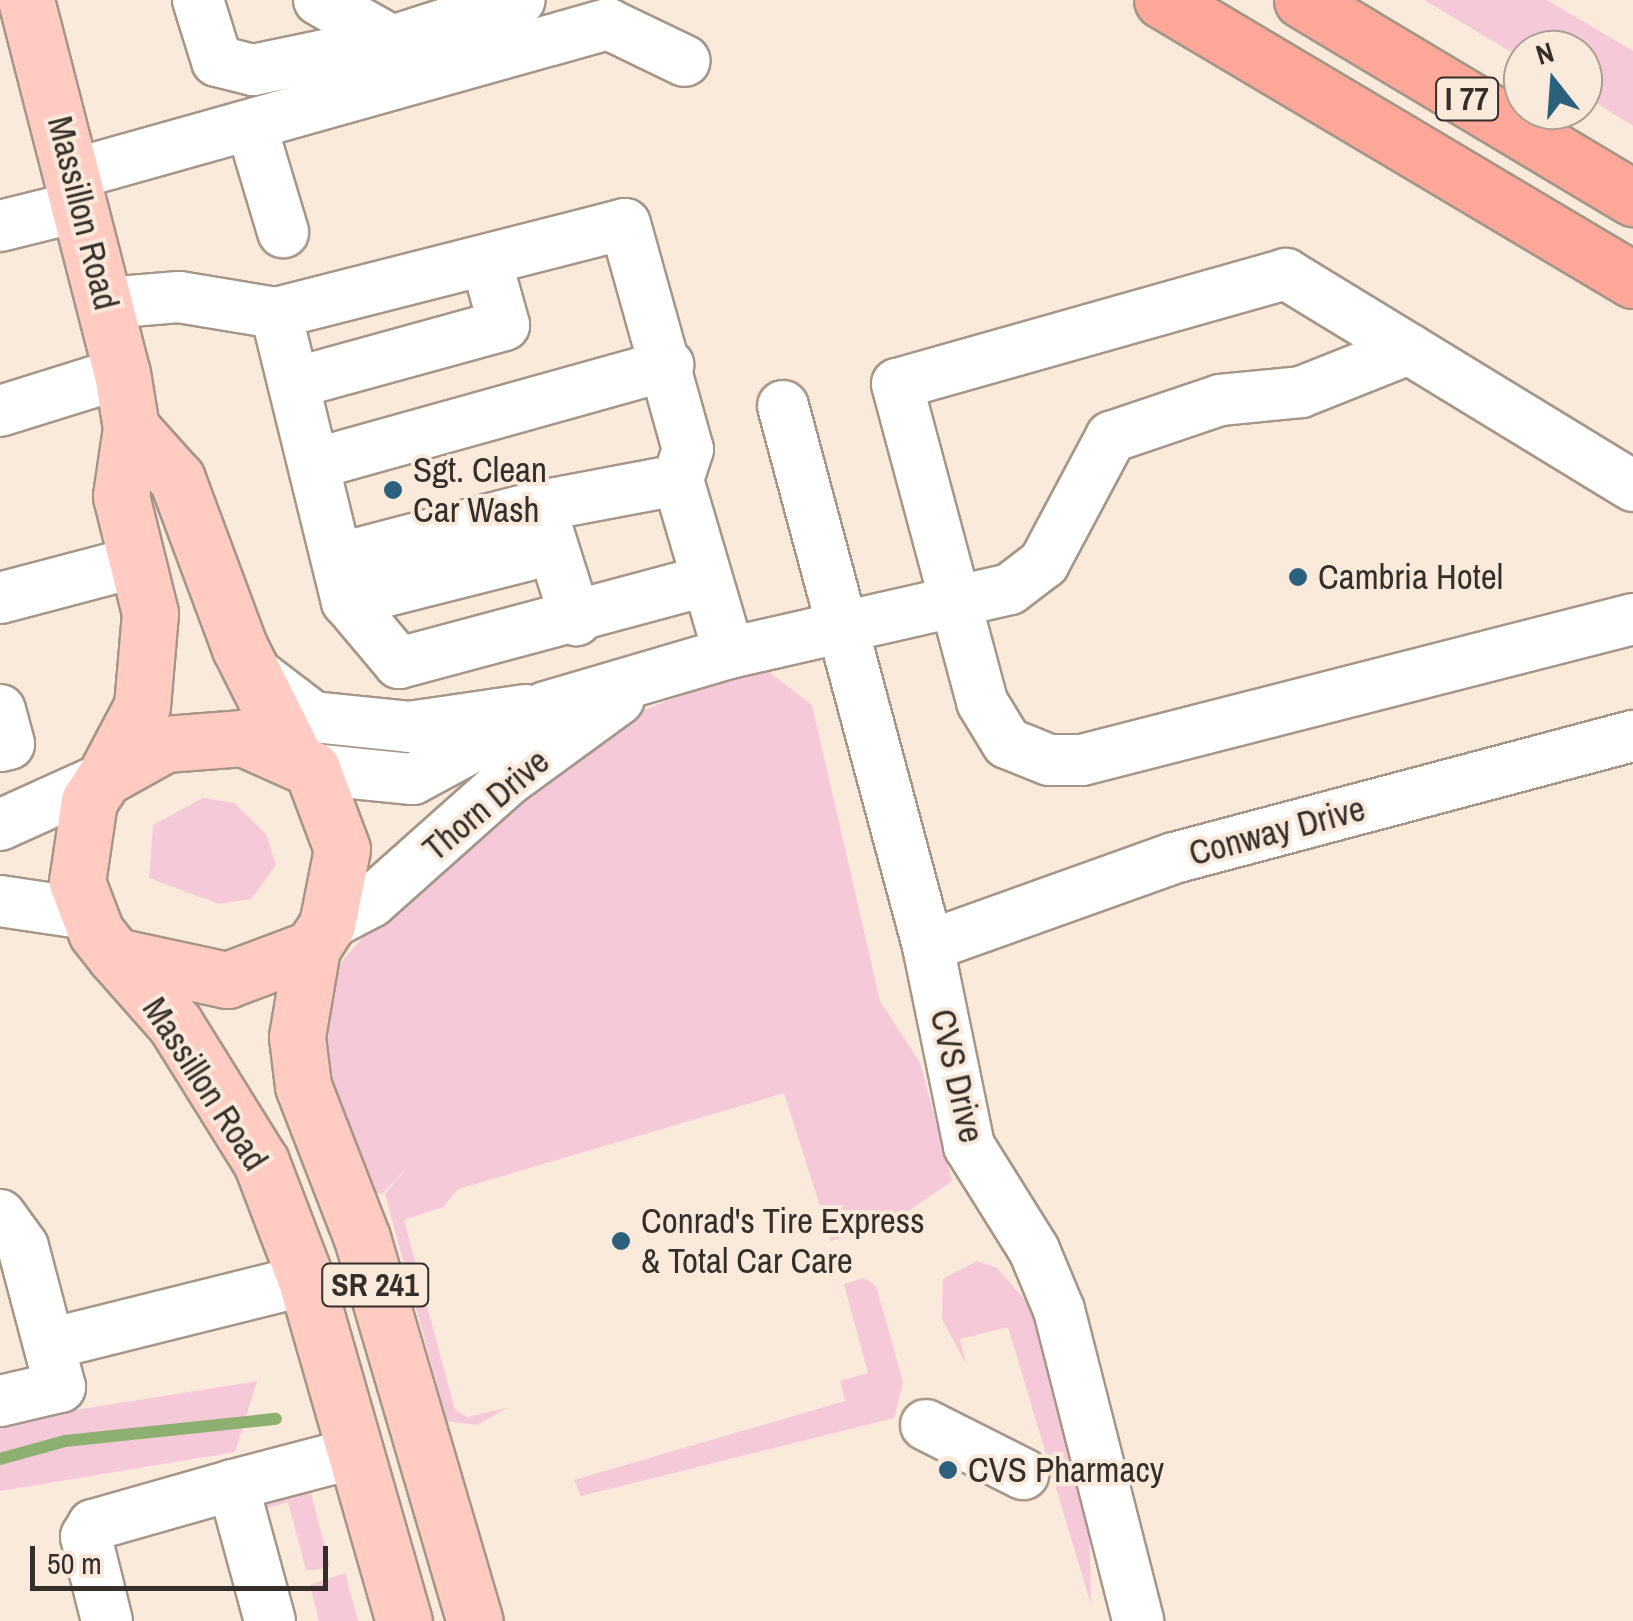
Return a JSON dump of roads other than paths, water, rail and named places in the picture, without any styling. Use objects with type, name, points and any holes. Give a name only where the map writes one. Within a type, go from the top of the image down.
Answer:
[{"type":"highway","points":[[1162,0],[1633,280]]},
{"type":"highway","name":"I 77","points":[[1302,0],[1633,198]]},
{"type":"main road","name":"Massillon Road","points":[[26,0],[107,303],[131,428],[122,496],[151,664],[142,706],[104,778]]},
{"type":"main road","name":"SR 241","points":[[131,428],[177,479],[250,669],[302,762],[342,849],[320,936]]},
{"type":"main road","points":[[302,762],[243,738],[190,737],[104,778],[77,849],[101,935],[227,980],[320,936]]},
{"type":"main road","name":"Massillon Road","points":[[101,935],[175,1024],[261,1162],[306,1280],[404,1621]]},
{"type":"main road","name":"Massillon Road","points":[[320,936],[297,1037],[303,1086],[362,1238],[476,1621]]},
{"type":"street","points":[[198,0],[217,62],[253,70],[402,38],[520,0]]},
{"type":"street","points":[[318,0],[402,38]]},
{"type":"street","points":[[402,38],[476,0]]},
{"type":"street","points":[[0,226],[78,190],[252,125],[608,24],[684,60]]},
{"type":"street","points":[[252,125],[282,232]]},
{"type":"street","points":[[107,303],[180,297],[276,313],[625,224],[668,365],[688,449],[678,480],[729,653]]},
{"type":"street","points":[[294,383],[504,325],[486,260]]},
{"type":"street","points":[[1633,486],[1286,274],[897,384],[982,702],[1007,743],[1050,760],[1082,760],[1633,619]]},
{"type":"street","points":[[276,313],[342,580],[399,663],[576,620],[706,581]]},
{"type":"street","name":"Thorn Drive","points":[[250,669],[313,717],[408,726],[546,707],[643,682],[729,653],[844,632],[956,604],[1010,589],[1044,563],[1112,437],[1220,400],[1301,392],[1409,349]]},
{"type":"street","points":[[314,464],[668,365]]},
{"type":"street","points":[[0,411],[122,373]]},
{"type":"street","name":"CVS Drive","points":[[783,406],[928,946],[969,1146],[1034,1250],[1059,1310],[1138,1621]]},
{"type":"street","points":[[342,580],[546,527],[678,480]]},
{"type":"street","points":[[546,527],[576,620]]},
{"type":"street","points":[[0,598],[136,562]]},
{"type":"street","name":"Thorn Drive","points":[[320,936],[371,902],[508,780],[643,682]]},
{"type":"street","name":"Thorn Drive","points":[[302,762],[354,780],[413,779],[546,707]]},
{"type":"street","points":[[0,710],[10,744],[0,746]]},
{"type":"street","name":"Conway Drive","points":[[928,946],[1174,858],[1633,736]]},
{"type":"street","points":[[0,825],[104,778]]},
{"type":"street","points":[[0,901],[101,935]]},
{"type":"street","points":[[0,1215],[23,1247],[60,1387],[0,1401]]},
{"type":"street","points":[[50,1344],[306,1280]]},
{"type":"street","points":[[926,1425],[1023,1474]]},
{"type":"street","points":[[107,1621],[86,1537],[116,1518],[356,1453]]},
{"type":"street","points":[[233,1486],[270,1621]]},
{"type":"waterway","points":[[0,1459],[65,1441],[276,1419]]},
{"type":"place","name":"Sgt. Clean Car Wash","points":[[393,490]]},
{"type":"place","name":"Cambria Hotel","points":[[1298,577]]},
{"type":"place","name":"Conrad's Tire Express & Total Car Care","points":[[621,1241]]},
{"type":"place","name":"CVS Pharmacy","points":[[948,1470]]}]
